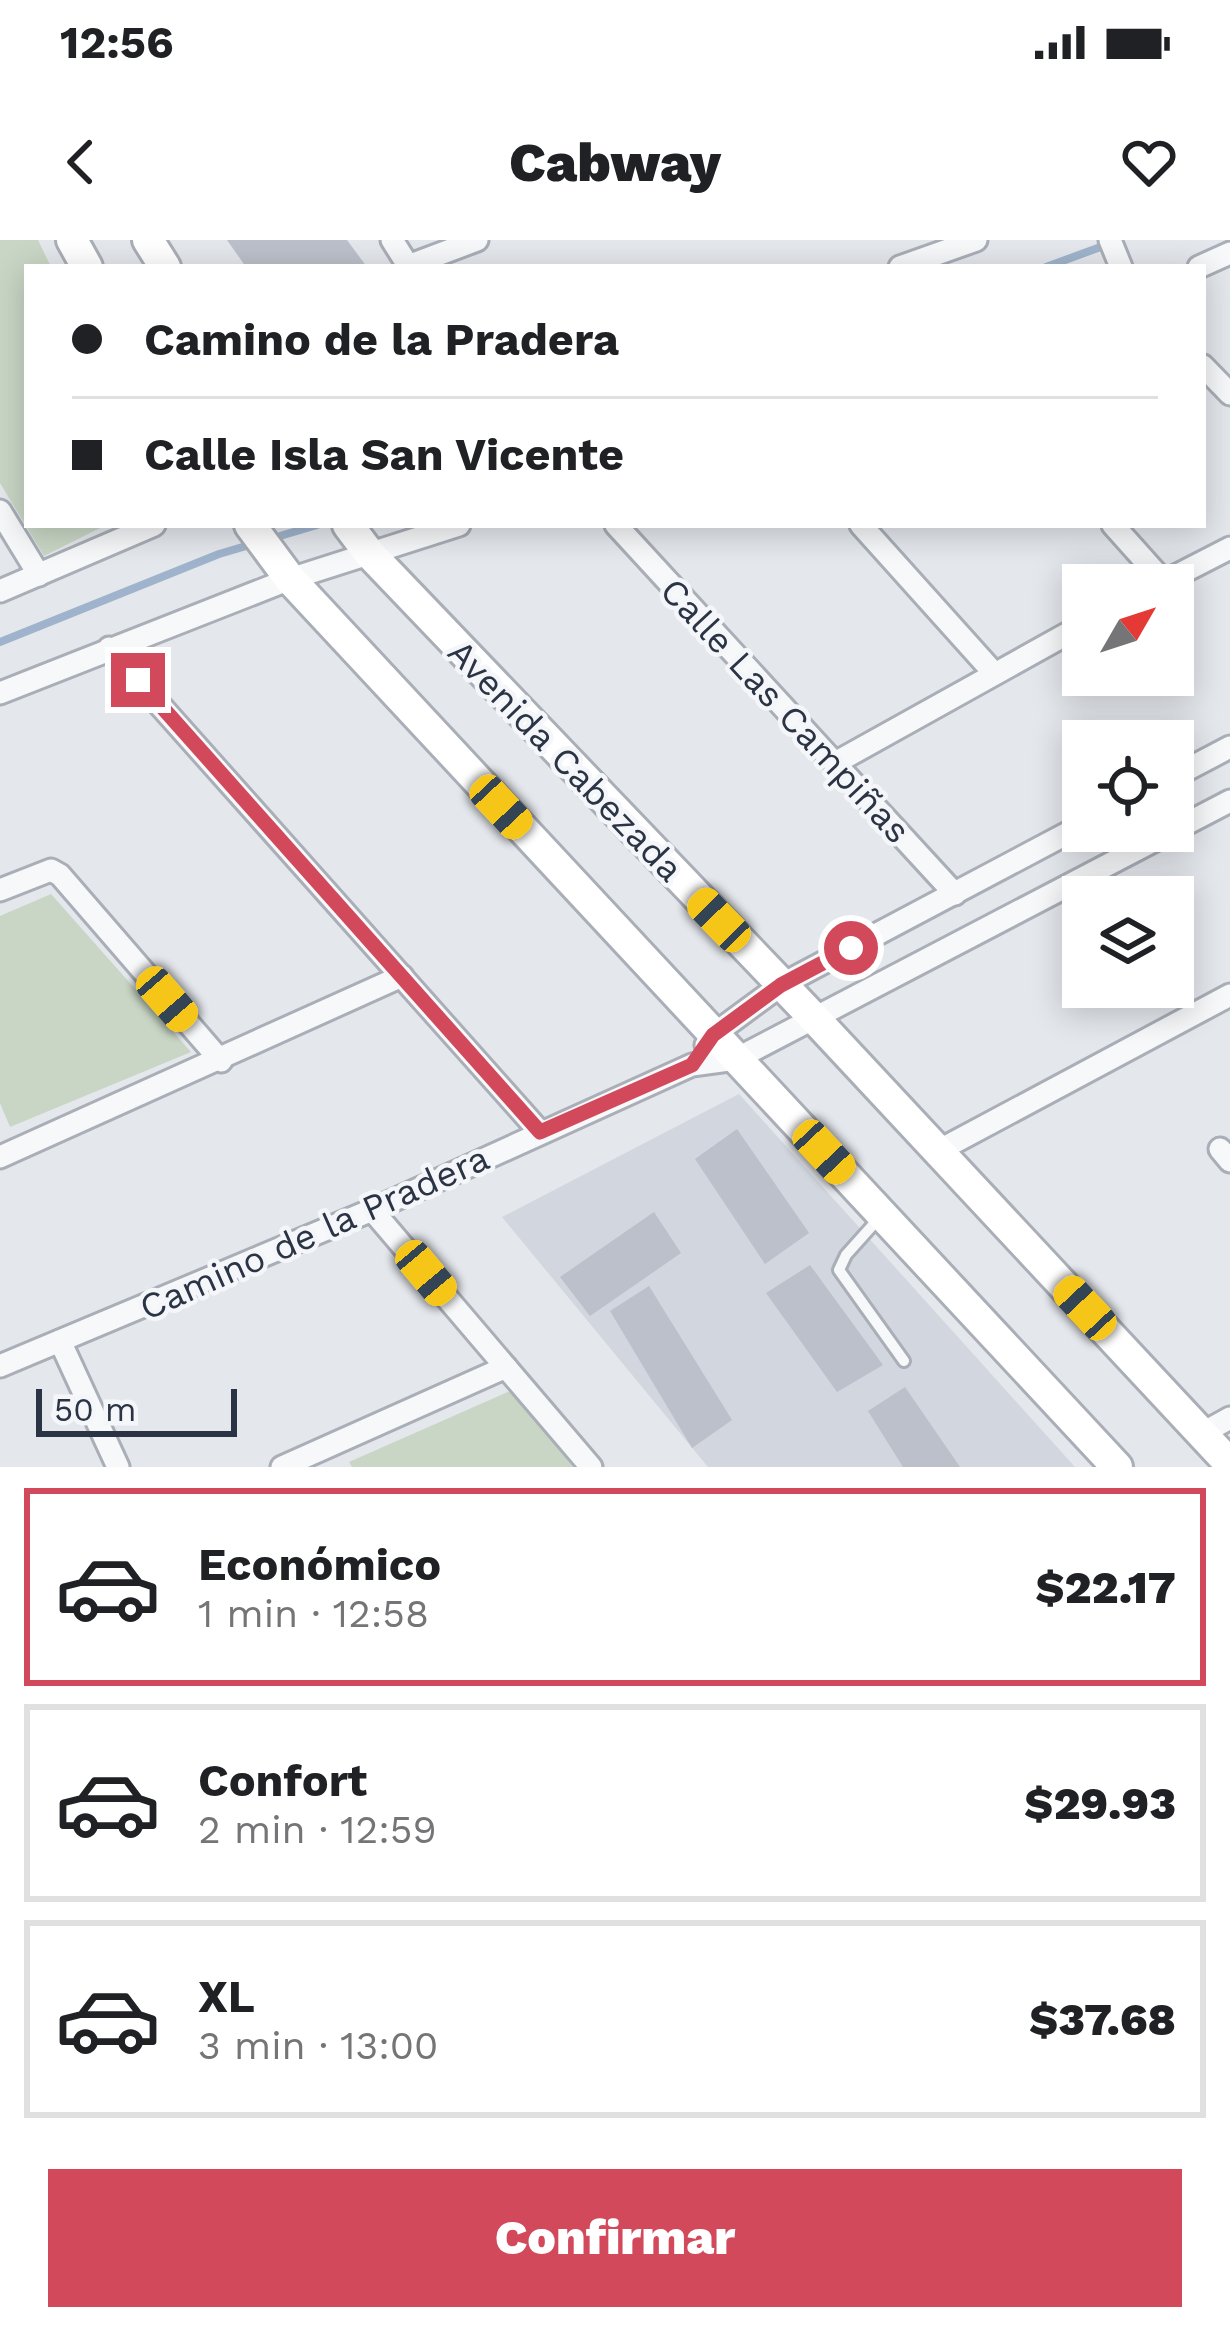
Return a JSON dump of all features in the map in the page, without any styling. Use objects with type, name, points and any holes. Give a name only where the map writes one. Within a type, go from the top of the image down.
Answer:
[{"type":"main road","points":[[252,528],[283,571],[1117,1467]]},
{"type":"main road","name":"Avenida Cabezada","points":[[358,539],[938,1151],[1216,1425],[1230,1464]]},
{"type":"street","points":[[417,264],[477,240]]},
{"type":"street","points":[[908,264],[976,240]]},
{"type":"street","points":[[1206,369],[1230,394]]},
{"type":"street","points":[[0,512],[39,575]]},
{"type":"street","points":[[0,591],[147,528]]},
{"type":"street","points":[[0,693],[358,539],[437,528]]},
{"type":"street","name":"Calle Las Campiñas","points":[[619,528],[955,894]]},
{"type":"street","points":[[864,528],[993,672]]},
{"type":"street","points":[[1115,528],[1145,564]]},
{"type":"street","points":[[1194,567],[1230,548]]},
{"type":"street","points":[[835,763],[1062,636]]},
{"type":"street","points":[[109,647],[540,1132]]},
{"type":"street","points":[[1194,766],[1230,747]]},
{"type":"street","name":"Camino de la Pradera","points":[[0,1366],[372,1210],[692,1065],[736,1059],[1230,801]]},
{"type":"street","points":[[692,1065],[713,1035],[781,985],[1062,837]]},
{"type":"street","points":[[0,890],[54,872],[221,1061]]},
{"type":"street","points":[[0,1157],[402,976]]},
{"type":"street","points":[[938,1151],[1230,995]]},
{"type":"street","points":[[372,1210],[591,1467]]},
{"type":"street","points":[[60,1341],[118,1467]]},
{"type":"street","points":[[282,1467],[324,1459],[506,1366]]},
{"type":"lane","points":[[883,1214],[846,1255],[839,1270],[904,1361]]},
{"type":"shaded area","points":[[739,1094],[1075,1467],[708,1467],[502,1217]]},
{"type":"green space","points":[[0,240],[38,240],[50,264],[24,264],[24,523],[0,483]]},
{"type":"green space","points":[[27,528],[100,528],[44,556]]},
{"type":"green space","points":[[51,894],[191,1052],[10,1127],[0,1103],[0,916]]},
{"type":"green space","points":[[512,1390],[573,1467],[352,1467],[349,1462]]},
{"type":"building","points":[[227,240],[347,240],[365,264],[244,264]]},
{"type":"building","points":[[737,1129],[809,1233],[765,1264],[695,1159]]},
{"type":"building","points":[[654,1212],[681,1253],[590,1316],[560,1277]]},
{"type":"building","points":[[810,1265],[883,1365],[837,1392],[766,1293]]},
{"type":"building","points":[[649,1286],[732,1420],[692,1448],[610,1311]]},
{"type":"building","points":[[905,1387],[960,1467],[903,1467],[868,1411]]},
{"type":"waterway","points":[[1054,264],[1106,245]]},
{"type":"waterway","points":[[270,539],[307,528]]},
{"type":"waterway","points":[[0,642],[256,543]]},
{"type":"route","points":[[138,680],[540,1132],[692,1065],[713,1035],[781,985],[851,948]]}]
